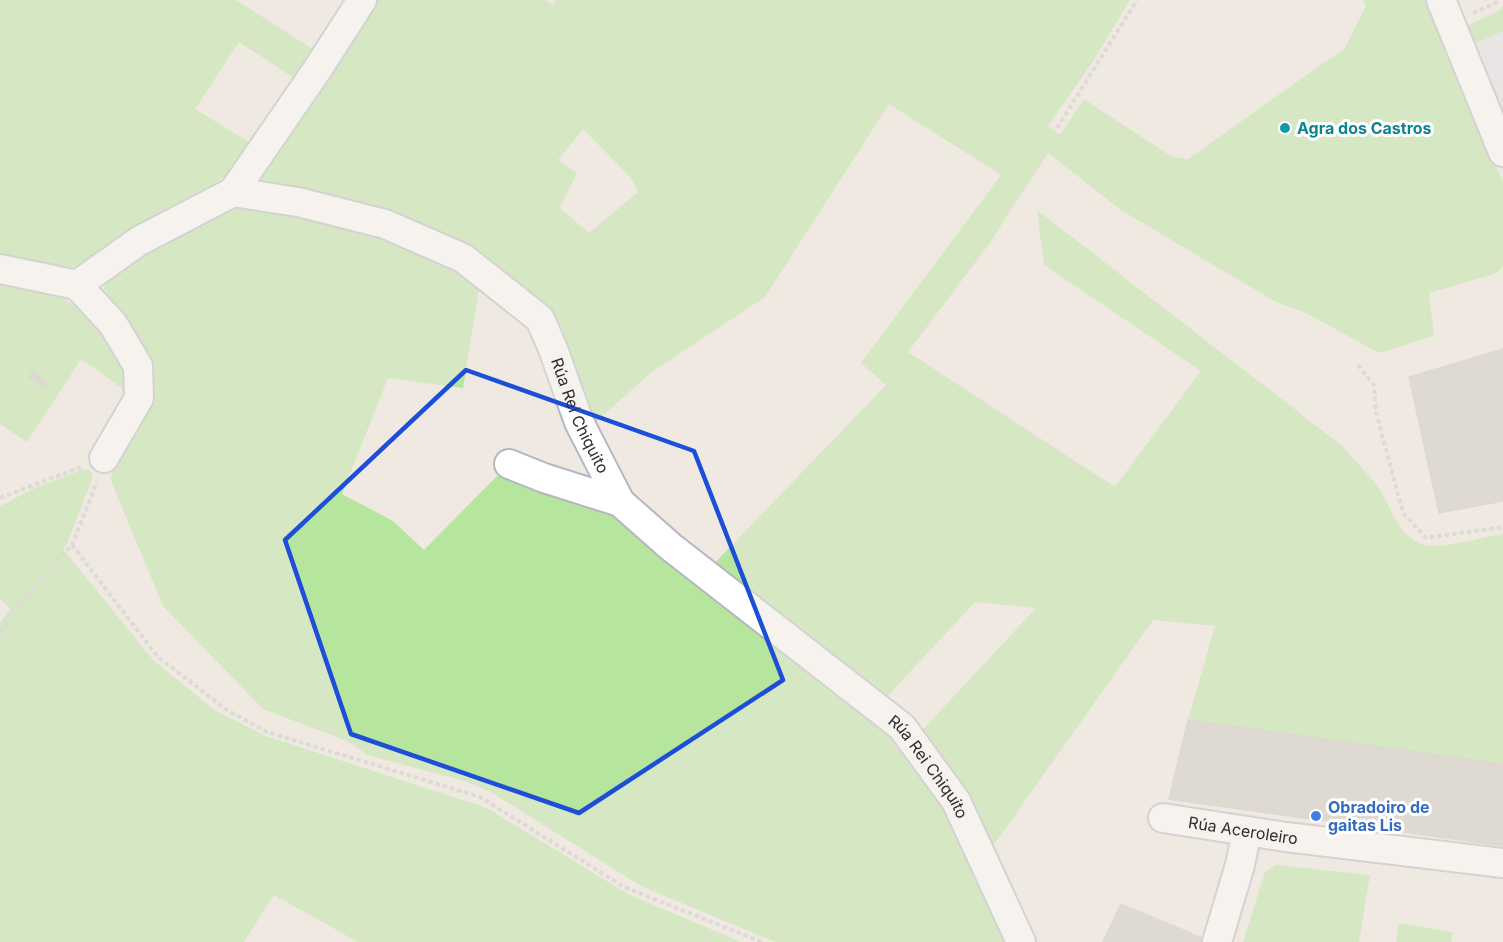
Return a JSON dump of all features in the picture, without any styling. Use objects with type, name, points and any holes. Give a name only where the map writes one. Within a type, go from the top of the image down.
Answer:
[{"type":"street","points":[[77,285],[139,241],[233,192],[362,0]]},
{"type":"street","points":[[1441,0],[1503,152]]},
{"type":"street","name":"Rúa Rei Chiquito","points":[[233,192],[298,202],[385,224],[463,258],[540,319],[579,422],[620,502],[671,548],[902,727],[956,801],[1021,942]]},
{"type":"street","points":[[0,269],[77,285],[113,324],[138,366],[139,398],[104,458]]},
{"type":"street","points":[[509,464],[544,478],[620,502]]},
{"type":"street","name":"Rúa Aceroleiro","points":[[1162,818],[1503,863]]},
{"type":"street","points":[[1217,942],[1240,865],[1247,831]]},
{"type":"path","points":[[1057,128],[1137,0]]},
{"type":"path","points":[[1358,365],[1374,386],[1376,412],[1403,513],[1426,538],[1503,527]]},
{"type":"path","points":[[0,498],[104,458]]},
{"type":"path","points":[[0,632],[35,585],[72,545],[91,499],[104,458]]},
{"type":"path","points":[[72,545],[158,657],[226,710],[267,732],[480,798],[624,887],[762,942]]},
{"type":"highlighted area","points":[[466,370],[694,451],[783,680],[579,813],[351,734],[285,540]]},
{"type":"shaded area","points":[[1503,31],[1503,111],[1476,43]]},
{"type":"green space","points":[[0,0],[236,0],[314,50],[297,80],[239,42],[195,109],[252,144],[232,172],[95,259],[70,267],[37,267],[0,260]]},
{"type":"green space","points":[[374,0],[546,0],[553,5],[556,0],[1130,0],[1092,63],[1048,126],[1060,135],[1084,99],[1172,157],[1188,159],[1345,48],[1366,6],[1363,0],[1424,0],[1433,10],[1503,183],[1503,265],[1497,273],[1429,293],[1434,336],[1379,353],[1306,313],[1274,301],[1121,210],[1048,153],[989,244],[908,352],[1115,487],[1201,371],[1044,265],[1037,210],[1341,445],[1381,491],[1401,528],[1408,536],[1426,545],[1434,546],[1503,534],[1503,764],[1188,720],[1215,626],[1153,620],[993,846],[961,795],[916,737],[1036,608],[975,602],[883,701],[710,568],[886,385],[861,363],[1001,175],[889,104],[765,297],[652,372],[592,425],[575,384],[479,258],[432,228],[345,200],[255,179]],"holes":[[[583,129],[631,178],[638,192],[589,233],[560,208],[577,173],[558,160]]]},
{"type":"green space","points":[[1503,6],[1503,31],[1476,43],[1467,26],[1500,10]]},
{"type":"green space","points":[[226,204],[344,221],[481,278],[463,388],[388,378],[342,494],[393,521],[424,550],[497,476],[618,512],[913,747],[1013,942],[775,942],[641,886],[491,792],[467,782],[368,755],[347,741],[263,709],[163,606],[111,481],[113,458],[144,406],[104,302],[103,290],[109,275]]},
{"type":"green space","points":[[0,282],[54,293],[98,320],[123,346],[130,394],[81,359],[27,442],[0,424]]},
{"type":"green space","points":[[84,469],[90,470],[93,477],[63,549],[153,660],[216,711],[266,736],[487,808],[628,894],[741,942],[358,942],[274,895],[244,942],[0,942],[0,623],[10,609],[0,598],[0,506],[33,489]]},
{"type":"green space","points":[[1276,865],[1370,875],[1359,942],[1243,942],[1265,872]]},
{"type":"green space","points":[[1399,923],[1453,932],[1451,942],[1396,942]]},
{"type":"building","points":[[1503,349],[1503,501],[1439,513],[1409,377]]},
{"type":"building","points":[[32,372],[49,383],[46,387],[29,377]]},
{"type":"building","points":[[1188,720],[1503,764],[1503,846],[1169,799]]},
{"type":"building","points":[[1121,904],[1202,938],[1201,942],[1103,942]]},
{"type":"place","name":"Agra dos Castros","points":[[1285,128]]},
{"type":"place","name":"Obradoiro de gaitas Lis","points":[[1316,816]]}]
